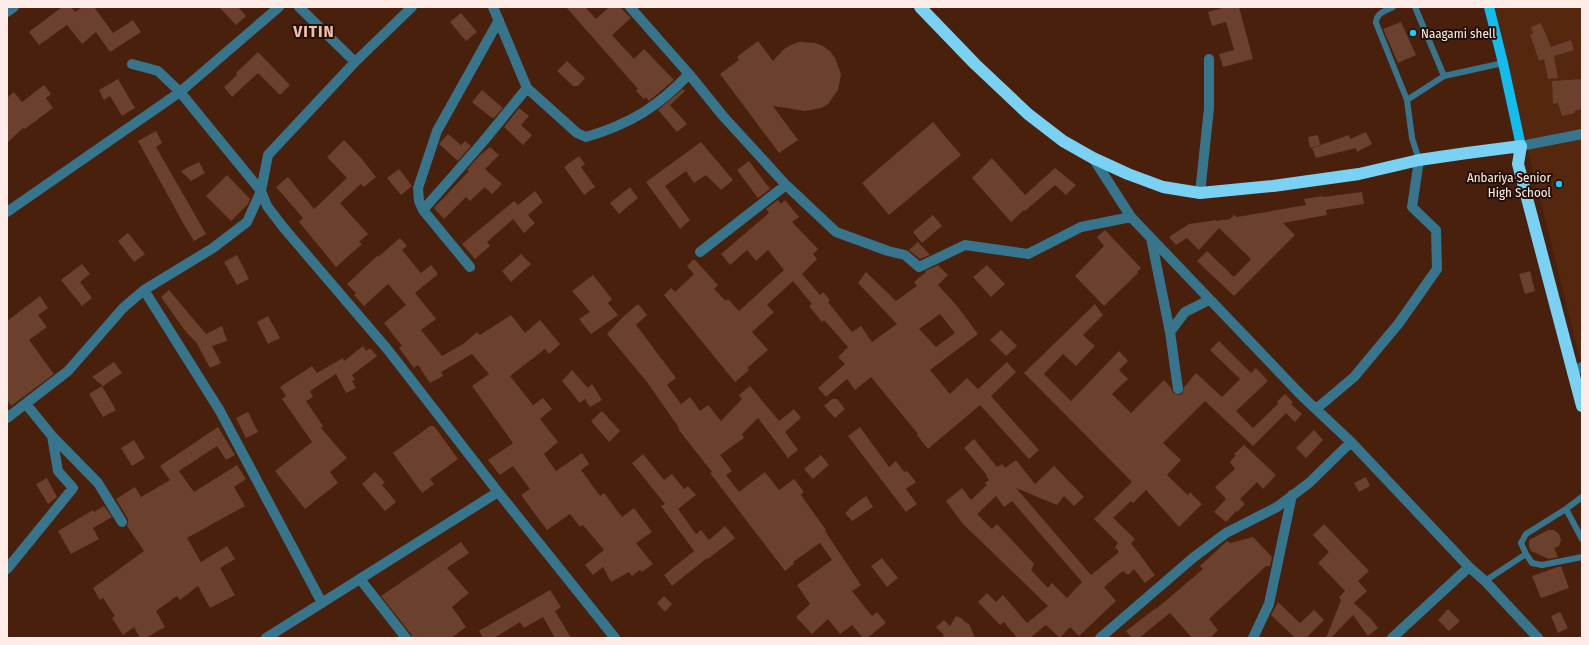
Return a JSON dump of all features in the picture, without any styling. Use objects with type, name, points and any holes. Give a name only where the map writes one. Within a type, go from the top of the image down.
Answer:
[{"type":"highway","points":[[920,7],[975,64],[1028,114],[1063,141],[1093,158],[1128,174],[1163,187],[1200,193],[1273,186],[1359,174],[1419,160],[1521,146],[1518,164],[1577,369],[1582,406]]},
{"type":"main road","points":[[1489,7],[1521,146]]},
{"type":"street","points":[[7,12],[14,7]]},
{"type":"street","points":[[7,212],[180,92],[279,7]]},
{"type":"street","points":[[299,7],[355,62]]},
{"type":"street","points":[[7,418],[68,371],[123,308],[144,290],[214,248],[247,222],[261,191],[268,155],[355,62],[412,7]]},
{"type":"street","points":[[493,7],[527,88],[577,133],[586,137],[636,118],[665,98],[689,74]]},
{"type":"street","points":[[630,7],[689,74],[723,116],[786,185],[836,232],[888,251],[905,255],[919,268],[965,245],[1028,254],[1080,227],[1131,217]]},
{"type":"street","points":[[470,267],[423,210],[419,201],[418,188],[437,131],[499,20]]},
{"type":"street","points":[[1200,193],[1209,108],[1209,59]]},
{"type":"street","points":[[132,64],[158,71],[180,92],[261,191],[267,206],[283,227],[388,350],[498,492],[615,638]]},
{"type":"street","points":[[423,210],[482,143],[527,88]]},
{"type":"street","points":[[1521,146],[1582,134]]},
{"type":"street","points":[[1093,158],[1131,217],[1209,300],[1316,409],[1351,442],[1468,567],[1485,581],[1538,638]]},
{"type":"street","points":[[1316,409],[1354,377],[1399,323],[1437,269],[1436,230],[1412,207],[1419,160]]},
{"type":"street","points":[[700,252],[786,185]]},
{"type":"street","points":[[1151,238],[1170,332],[1178,389]]},
{"type":"street","points":[[144,290],[220,411],[322,603]]},
{"type":"street","points":[[1170,332],[1185,312],[1209,300]]},
{"type":"street","points":[[26,404],[52,436],[98,483],[122,522]]},
{"type":"street","points":[[7,569],[73,488],[58,471],[52,436]]},
{"type":"street","points":[[1100,638],[1194,557],[1226,533],[1277,507],[1309,484],[1351,442]]},
{"type":"street","points":[[266,638],[498,492]]},
{"type":"street","points":[[1253,638],[1269,604],[1292,496]]},
{"type":"street","points":[[1392,638],[1468,567]]},
{"type":"street","points":[[360,579],[406,638]]},
{"type":"lane","points":[[1392,7],[1378,15],[1376,18],[1376,23],[1407,100],[1412,138],[1419,160]]},
{"type":"lane","points":[[1415,7],[1444,76]]},
{"type":"lane","points":[[1407,100],[1444,76],[1503,63]]},
{"type":"lane","points":[[1582,497],[1526,534],[1522,542],[1526,554],[1532,563],[1542,565],[1582,557]]},
{"type":"lane","points":[[1566,509],[1582,539]]},
{"type":"lane","points":[[1485,581],[1526,554]]},
{"type":"shaded area","name":"Anbariya Senior High School","points":[[1492,7],[1582,7],[1581,362]]},
{"type":"building","points":[[62,7],[71,7],[75,12],[82,7],[94,7],[113,33],[133,20],[141,32],[110,52],[96,32],[82,44],[67,25],[39,45],[29,32]]},
{"type":"building","points":[[219,7],[238,7],[246,16],[236,25]]},
{"type":"building","points":[[566,7],[585,7],[596,19],[609,7],[620,7],[631,18],[612,35],[634,59],[644,49],[674,80],[649,101],[646,97],[644,99],[636,91],[638,89]]},
{"type":"building","points":[[1226,7],[1239,7],[1253,59],[1223,67],[1219,54],[1234,50],[1226,22],[1212,26],[1208,12]]},
{"type":"building","points":[[461,13],[477,32],[466,41],[450,22]]},
{"type":"building","points":[[1401,22],[1416,55],[1398,63],[1383,29]]},
{"type":"building","points":[[1541,23],[1551,47],[1571,40],[1574,50],[1554,56],[1558,78],[1548,79],[1544,59],[1539,61],[1530,34],[1533,34],[1531,27]]},
{"type":"building","points":[[758,41],[773,61],[784,49],[799,42],[815,43],[823,46],[830,51],[835,58],[841,74],[838,90],[828,104],[821,108],[805,111],[773,106],[798,140],[779,153],[720,74],[739,60],[737,57]]},
{"type":"building","points":[[258,52],[290,85],[280,95],[258,73],[232,97],[224,87]]},
{"type":"building","points":[[567,61],[585,78],[578,86],[573,86],[557,71]]},
{"type":"building","points":[[118,79],[135,108],[122,116],[110,96],[104,100],[99,90]]},
{"type":"building","points":[[1581,79],[1582,109],[1574,111],[1575,113],[1562,116],[1558,103],[1553,104],[1552,81]]},
{"type":"building","points":[[44,85],[51,94],[46,98],[53,108],[25,129],[23,128],[7,143],[7,98],[14,92],[22,102]]},
{"type":"building","points":[[683,89],[685,91],[670,105],[687,124],[677,132],[658,110]]},
{"type":"building","points":[[482,90],[503,108],[494,118],[472,102]]},
{"type":"building","points":[[519,108],[529,116],[521,125],[532,135],[523,145],[504,127]]},
{"type":"building","points":[[933,122],[961,155],[889,215],[862,183]]},
{"type":"building","points":[[156,131],[162,143],[156,147],[206,234],[194,241],[138,141]]},
{"type":"building","points":[[1366,132],[1372,144],[1357,152],[1356,148],[1316,158],[1312,148],[1349,135],[1350,139]]},
{"type":"building","points":[[448,134],[461,145],[465,141],[471,146],[458,161],[439,144]]},
{"type":"building","points":[[1318,135],[1320,145],[1310,148],[1308,137]]},
{"type":"building","points":[[344,140],[376,177],[364,187],[361,184],[340,203],[368,234],[359,242],[362,244],[336,267],[299,222],[303,218],[276,187],[288,177],[314,209],[347,178],[327,157]]},
{"type":"building","points":[[701,142],[733,180],[721,190],[706,175],[694,183],[686,171],[665,186],[690,220],[680,229],[646,182]]},
{"type":"building","points":[[490,147],[499,155],[485,169],[502,184],[492,194],[485,187],[470,201],[466,197],[444,219],[434,208],[469,171],[467,170],[480,155]]},
{"type":"building","points":[[579,156],[585,164],[581,167],[595,187],[584,195],[564,167]]},
{"type":"building","points":[[992,158],[1025,195],[1055,168],[1076,185],[1066,195],[1055,185],[1011,222],[972,178]]},
{"type":"building","points":[[749,161],[770,189],[758,198],[737,170]]},
{"type":"building","points":[[199,162],[205,173],[191,181],[181,171]]},
{"type":"building","points":[[399,169],[412,186],[401,195],[387,178]]},
{"type":"building","points":[[227,175],[250,199],[248,204],[231,221],[206,196]]},
{"type":"building","points":[[630,187],[638,198],[619,214],[610,203]]},
{"type":"building","points":[[535,191],[543,202],[528,215],[535,223],[524,233],[513,219],[487,242],[490,246],[475,259],[462,244],[514,201],[518,205]]},
{"type":"building","points":[[1362,192],[1364,204],[1326,210],[1327,215],[1283,223],[1295,235],[1234,296],[1197,261],[1207,251],[1234,277],[1251,259],[1219,228],[1199,250],[1187,238],[1176,245],[1169,237],[1189,224],[1230,219],[1234,215],[1237,217],[1306,205],[1304,199]]},
{"type":"building","points":[[778,200],[781,204],[785,200],[799,217],[792,222],[818,249],[813,254],[817,259],[802,274],[820,295],[823,292],[830,300],[828,302],[852,332],[861,326],[872,342],[897,324],[858,283],[866,272],[896,301],[917,286],[914,282],[926,272],[925,271],[938,265],[948,275],[938,285],[958,307],[978,334],[930,370],[950,394],[967,378],[978,389],[1007,362],[1016,372],[991,396],[1039,450],[1029,459],[980,405],[928,449],[917,435],[918,434],[871,377],[855,390],[847,379],[826,397],[818,388],[845,364],[838,357],[848,347],[824,320],[822,322],[809,306],[812,304],[793,281],[767,305],[774,312],[752,332],[768,350],[747,368],[749,370],[735,382],[664,295],[671,288],[675,292],[694,274],[687,266],[694,259],[718,285],[714,289],[726,301],[728,299],[739,311],[784,270],[768,250],[756,261],[747,250],[730,265],[721,254],[769,213],[766,209]],"holes":[[[940,314],[955,333],[936,347],[919,329]]]},
{"type":"building","points":[[933,215],[942,226],[922,243],[913,232]]},
{"type":"building","points":[[1105,230],[1141,268],[1137,272],[1138,273],[1104,306],[1075,276],[1104,246],[1097,237]]},
{"type":"building","points":[[128,233],[145,254],[134,262],[118,241]]},
{"type":"building","points":[[400,238],[407,246],[402,250],[421,273],[431,265],[438,274],[415,293],[436,319],[421,330],[442,356],[463,344],[477,332],[480,335],[511,315],[525,333],[540,320],[560,344],[549,354],[545,349],[510,376],[533,405],[543,398],[552,409],[540,419],[558,442],[544,454],[556,471],[582,453],[589,464],[581,470],[600,496],[604,493],[622,517],[634,508],[652,532],[636,543],[653,564],[642,572],[640,570],[632,576],[629,572],[611,582],[603,567],[593,575],[585,565],[604,550],[583,525],[580,527],[570,514],[547,530],[521,495],[530,489],[513,466],[500,475],[488,460],[513,443],[472,386],[489,374],[472,354],[441,372],[443,376],[430,383],[418,365],[414,368],[399,348],[402,346],[384,323],[406,305],[388,284],[364,306],[354,295],[356,293],[347,284],[377,256],[378,257]]},
{"type":"building","points":[[918,242],[930,255],[920,259],[909,250]]},
{"type":"building","points":[[521,254],[531,264],[511,282],[502,271]]},
{"type":"building","points":[[237,255],[249,279],[237,285],[224,262]]},
{"type":"building","points":[[82,264],[90,274],[80,282],[92,298],[82,306],[61,280]]},
{"type":"building","points":[[987,265],[1005,284],[991,297],[973,277]]},
{"type":"building","points":[[1530,271],[1535,291],[1525,294],[1519,274]]},
{"type":"building","points":[[593,275],[612,299],[608,303],[618,315],[591,334],[579,319],[590,312],[572,291]]},
{"type":"building","points":[[169,290],[206,334],[222,326],[227,341],[212,346],[221,363],[210,368],[196,342],[186,332],[161,297]]},
{"type":"building","points":[[40,296],[48,308],[38,315],[47,327],[29,340],[54,374],[11,406],[7,400],[7,321]]},
{"type":"building","points":[[638,304],[647,315],[636,325],[676,378],[667,385],[681,404],[690,397],[700,411],[708,405],[721,421],[742,399],[739,395],[750,386],[779,421],[794,409],[801,418],[785,432],[798,450],[788,458],[758,418],[742,434],[744,438],[720,455],[732,471],[726,475],[739,492],[765,472],[779,490],[794,479],[804,492],[801,494],[803,498],[826,530],[825,531],[861,585],[852,591],[872,616],[877,612],[886,623],[867,638],[863,638],[852,625],[840,634],[828,619],[812,634],[796,617],[810,604],[797,585],[832,560],[820,543],[793,562],[794,564],[785,571],[710,473],[712,472],[678,429],[679,428],[647,382],[607,334]]},
{"type":"building","points":[[1095,304],[1103,315],[1083,335],[1095,346],[1076,366],[1063,354],[1044,374],[1071,401],[1119,351],[1128,361],[1119,370],[1128,379],[1112,394],[1131,413],[1164,380],[1171,388],[1173,393],[1179,395],[1182,394],[1184,387],[1196,373],[1222,397],[1240,379],[1210,350],[1219,341],[1251,373],[1256,368],[1268,381],[1236,411],[1253,428],[1278,404],[1277,402],[1285,394],[1293,402],[1291,404],[1302,414],[1295,422],[1286,413],[1253,446],[1205,401],[1163,443],[1181,460],[1167,475],[1188,495],[1190,492],[1202,504],[1179,527],[1146,490],[1133,503],[1131,501],[1113,518],[1135,539],[1131,543],[1155,575],[1145,583],[1134,569],[1128,575],[1123,571],[1104,587],[1116,601],[1079,636],[1070,627],[1060,638],[1046,625],[1030,638],[1017,638],[1004,622],[1000,625],[978,602],[987,593],[996,602],[1003,595],[1027,623],[1048,606],[962,523],[946,501],[962,488],[971,500],[987,485],[985,483],[989,480],[986,476],[987,475],[964,448],[974,439],[997,467],[1002,464],[1005,468],[1016,460],[1035,484],[1054,466],[1084,497],[1074,506],[1064,496],[1057,505],[1016,488],[1091,575],[1119,552],[1115,547],[1118,543],[1094,519],[1132,482],[1024,373]],"holes":[[[996,496],[1004,507],[1012,501],[1082,582],[1067,598],[1052,583],[1048,588],[1031,570],[1034,564],[997,524],[992,529],[977,514]]]},
{"type":"building","points":[[268,316],[280,338],[268,344],[257,322]]},
{"type":"building","points":[[1001,330],[1017,346],[1006,356],[990,340]]},
{"type":"building","points":[[363,346],[366,351],[370,348],[377,356],[352,375],[355,380],[352,381],[356,388],[346,393],[336,374],[310,391],[313,397],[306,401],[323,426],[321,428],[347,458],[330,472],[338,483],[305,509],[275,471],[312,442],[282,399],[286,396],[280,387],[312,366],[317,373],[343,358],[344,361]]},
{"type":"building","points":[[114,362],[122,373],[103,386],[92,377]]},
{"type":"building","points":[[572,370],[588,388],[592,384],[602,400],[590,407],[585,399],[580,403],[562,381]]},
{"type":"building","points":[[102,386],[116,410],[103,417],[89,394]]},
{"type":"building","points":[[832,399],[837,399],[845,409],[835,418],[824,406]]},
{"type":"building","points":[[602,411],[620,431],[609,442],[591,421]]},
{"type":"building","points":[[248,412],[258,432],[246,438],[236,418]]},
{"type":"building","points":[[430,426],[434,426],[458,459],[430,479],[434,484],[422,493],[393,453]]},
{"type":"building","points":[[218,427],[235,455],[226,460],[217,446],[179,471],[194,492],[237,465],[246,479],[234,487],[245,506],[187,538],[201,562],[227,546],[235,559],[220,568],[235,595],[210,608],[198,586],[180,600],[177,596],[156,611],[165,627],[146,638],[140,638],[134,627],[123,635],[112,618],[115,616],[103,598],[100,600],[93,588],[144,551],[127,526],[128,519],[116,499],[135,487],[141,497],[170,480],[160,466]]},
{"type":"building","points":[[860,427],[889,467],[896,461],[904,472],[907,471],[916,482],[906,489],[917,504],[906,512],[848,436]]},
{"type":"building","points":[[1314,430],[1323,440],[1306,458],[1296,448]]},
{"type":"building","points":[[134,440],[145,458],[132,466],[121,448]]},
{"type":"building","points":[[1244,445],[1276,475],[1263,489],[1257,482],[1240,499],[1245,504],[1226,522],[1214,512],[1226,499],[1215,487],[1235,469],[1230,462],[1236,455],[1234,454]]},
{"type":"building","points":[[643,454],[664,480],[672,474],[684,489],[688,486],[696,495],[678,509],[696,534],[701,530],[709,540],[725,526],[735,538],[672,586],[664,575],[694,551],[661,506],[665,504],[632,463]]},
{"type":"building","points":[[821,455],[829,465],[813,479],[804,469]]},
{"type":"building","points":[[375,472],[385,482],[382,485],[396,502],[385,511],[362,484]]},
{"type":"building","points":[[1366,477],[1370,486],[1359,492],[1354,483]]},
{"type":"building","points":[[47,478],[57,497],[48,504],[36,484]]},
{"type":"building","points":[[866,496],[873,507],[852,521],[845,513]]},
{"type":"building","points":[[104,506],[112,517],[93,528],[99,539],[71,554],[58,531],[93,510],[94,512]]},
{"type":"building","points":[[1324,524],[1369,571],[1358,581],[1367,591],[1354,603],[1378,628],[1368,636],[1353,615],[1331,638],[1326,638],[1341,600],[1339,597],[1345,591],[1318,563],[1329,552],[1313,535]]},
{"type":"building","points":[[1548,530],[1554,530],[1559,534],[1561,540],[1559,546],[1554,548],[1558,557],[1549,559],[1531,551],[1529,547],[1529,540]]},
{"type":"building","points":[[1253,537],[1272,557],[1270,566],[1266,566],[1209,619],[1218,630],[1210,638],[1192,638],[1170,613],[1139,638],[1132,638],[1126,631],[1156,609],[1203,569],[1200,566],[1227,541],[1230,543]]},
{"type":"building","points":[[461,542],[469,553],[447,568],[469,593],[452,607],[466,627],[451,638],[412,638],[411,634],[381,596]]},
{"type":"building","points":[[882,558],[898,578],[887,587],[871,566]]},
{"type":"building","points":[[1561,566],[1569,588],[1541,598],[1532,576]]},
{"type":"building","points":[[550,590],[561,607],[555,611],[571,638],[555,638],[543,617],[524,628],[520,622],[494,638],[483,638],[479,631]]},
{"type":"building","points":[[664,596],[672,604],[665,612],[657,603]]},
{"type":"building","points":[[1278,602],[1300,623],[1314,610],[1324,620],[1306,638],[1295,638],[1271,615]]},
{"type":"building","points":[[1448,609],[1460,621],[1449,631],[1438,620]]},
{"type":"building","points":[[1560,612],[1568,628],[1558,633],[1551,616]]},
{"type":"building","points":[[956,616],[969,624],[975,638],[942,638],[944,635],[936,627],[944,620],[950,626]]},
{"type":"place","name":"Naagami shell","points":[[1413,33]]},
{"type":"place","name":"Anbariya Senior High School","points":[[1559,184]]},
{"type":"district","name":"VITIN","points":[[314,31]]}]
